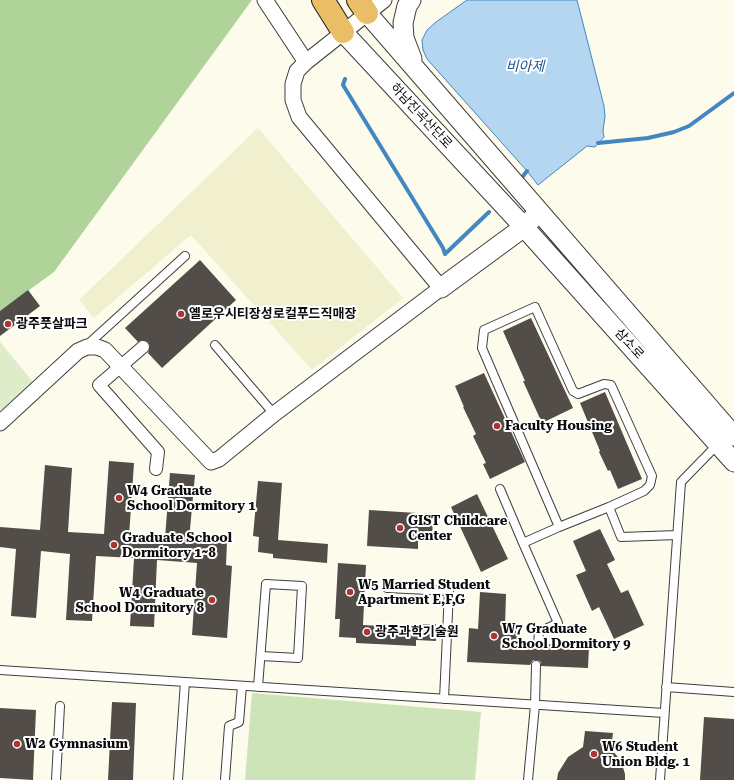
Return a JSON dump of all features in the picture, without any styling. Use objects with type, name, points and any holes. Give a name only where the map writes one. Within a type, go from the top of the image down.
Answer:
[{"type":"highway","name":"하남진곡산단로","points":[[323,0],[343,32]]},
{"type":"street","points":[[265,0],[306,62]]},
{"type":"street","points":[[384,0],[362,7],[343,32],[297,71],[293,84],[293,100],[299,117],[441,288]]},
{"type":"street","points":[[411,0],[407,6],[403,24],[404,38],[416,70]]},
{"type":"street","name":"하남진곡산단로","points":[[362,7],[539,211]]},
{"type":"street","name":"하남진곡산단로","points":[[343,32],[524,227]]},
{"type":"street","points":[[0,423],[82,349],[97,347],[105,350],[211,462],[219,459],[274,414],[524,227],[539,211]]},
{"type":"street","name":"삼소로","points":[[539,211],[727,437],[734,462]]},
{"type":"street","name":"삼소로","points":[[524,227],[727,437]]},
{"type":"street","points":[[143,347],[99,385],[158,452],[156,469]]},
{"type":"lane","points":[[82,349],[185,256]]},
{"type":"lane","points":[[523,543],[644,491],[650,485],[652,476],[611,385],[604,384],[578,394],[573,391],[535,307],[484,330],[482,348],[559,527]]},
{"type":"lane","points":[[215,345],[274,414]]},
{"type":"lane","points":[[660,780],[681,482],[727,437]]},
{"type":"lane","points":[[500,489],[558,623],[539,632],[538,644]]},
{"type":"lane","points":[[609,507],[621,537],[677,535]]},
{"type":"lane","points":[[258,687],[266,584],[302,586],[298,658],[261,656]]},
{"type":"lane","points":[[387,588],[449,591],[444,699]]},
{"type":"lane","points":[[528,780],[536,666]]},
{"type":"lane","points":[[0,670],[664,713]]},
{"type":"lane","points":[[178,780],[185,682]]},
{"type":"lane","points":[[226,780],[229,726],[239,722],[242,686]]},
{"type":"lane","points":[[666,686],[734,692]]},
{"type":"lane","points":[[56,780],[60,706]]},
{"type":"green space","points":[[0,0],[252,0],[54,272],[0,311]]},
{"type":"green space","points":[[258,128],[403,298],[312,370],[191,235],[94,318],[79,300]]},
{"type":"green space","points":[[0,342],[34,383],[0,411]]},
{"type":"green space","points":[[252,693],[481,712],[475,780],[245,780]]},
{"type":"water","name":"비아제","points":[[467,0],[577,0],[604,106],[604,137],[595,147],[587,146],[538,185],[427,59],[423,50],[422,40],[427,30]]},
{"type":"building","name":"옐로우시티장성로컬푸드직매장","points":[[200,260],[236,300],[162,368],[148,353],[150,346],[148,342],[142,340],[138,342],[125,328]]},
{"type":"building","name":"광주풋살파크","points":[[28,290],[40,306],[0,336],[0,311]]},
{"type":"building","name":"Faculty Housing","points":[[531,318],[573,408],[542,423],[503,331]]},
{"type":"building","name":"Faculty Housing","points":[[484,373],[525,462],[490,479],[483,464],[486,463],[473,436],[476,434],[455,386]]},
{"type":"building","name":"Faculty Housing","points":[[605,392],[642,479],[618,489],[610,470],[608,471],[599,452],[600,451],[580,403]]},
{"type":"building","points":[[109,461],[134,463],[129,536],[165,538],[170,473],[195,475],[189,540],[227,542],[226,565],[232,566],[227,638],[192,635],[197,563],[157,560],[154,627],[130,626],[134,558],[96,556],[92,621],[66,620],[70,554],[41,551],[36,618],[11,616],[16,549],[0,547],[0,527],[40,530],[45,465],[72,468],[68,532],[104,534]]},
{"type":"building","name":"W5 Married Student Apartment E,F,G","points":[[258,481],[282,483],[278,540],[328,544],[327,563],[273,558],[273,554],[258,552],[259,537],[253,536]]},
{"type":"building","points":[[477,494],[508,559],[481,572],[451,507]]},
{"type":"building","name":"GIST Childcare Center","points":[[369,510],[433,514],[432,542],[418,541],[418,549],[367,546]]},
{"type":"building","points":[[600,529],[615,560],[607,564],[621,593],[628,590],[644,625],[614,639],[599,607],[592,611],[576,575],[586,571],[573,541]]},
{"type":"building","name":"W5 Married Student Apartment E,F,G","points":[[338,563],[366,565],[363,625],[417,628],[417,624],[436,624],[436,641],[416,640],[416,646],[356,643],[356,638],[339,637],[340,619],[335,619]]},
{"type":"building","name":"W7 Graduate School Dormitory 9","points":[[480,592],[506,594],[505,627],[519,627],[519,642],[533,643],[535,648],[538,649],[544,644],[589,646],[588,668],[541,666],[541,662],[537,660],[533,660],[530,665],[467,662],[469,628],[478,629]]},
{"type":"building","points":[[112,702],[136,703],[133,780],[108,780]]},
{"type":"building","name":"W2 Gymnasium","points":[[0,708],[36,710],[33,780],[0,778]]},
{"type":"building","points":[[704,717],[734,719],[734,780],[700,780]]},
{"type":"building","name":"W6 Student Union Bldg. 1","points":[[585,731],[613,733],[611,749],[622,764],[625,780],[557,780],[558,773],[568,757],[583,747]]},
{"type":"waterway","points":[[345,79],[343,85],[443,248],[445,254],[489,212]]},
{"type":"waterway","points":[[598,143],[648,138],[674,132],[689,126],[734,93]]},
{"type":"waterway","points":[[520,180],[527,171]]},
{"type":"place","name":"옐로우시티장성로컬푸드직매장","points":[[181,314]]},
{"type":"place","name":"광주풋살파크","points":[[8,324]]},
{"type":"place","name":"Faculty Housing","points":[[497,426]]},
{"type":"place","name":"W4 Graduate School Dormitory 1","points":[[119,498]]},
{"type":"place","name":"GIST Childcare Center","points":[[400,528]]},
{"type":"place","name":"Graduate School Dormitory 1~8","points":[[114,545]]},
{"type":"place","name":"W5 Married Student Apartment E,F,G","points":[[350,592]]},
{"type":"place","name":"W4 Graduate School Dormitory 8","points":[[212,600]]},
{"type":"place","name":"광주과학기술원","points":[[367,632]]},
{"type":"place","name":"W7 Graduate School Dormitory 9","points":[[494,636]]},
{"type":"place","name":"W2 Gymnasium","points":[[17,744]]},
{"type":"place","name":"W6 Student Union Bldg. 1","points":[[594,754]]}]
